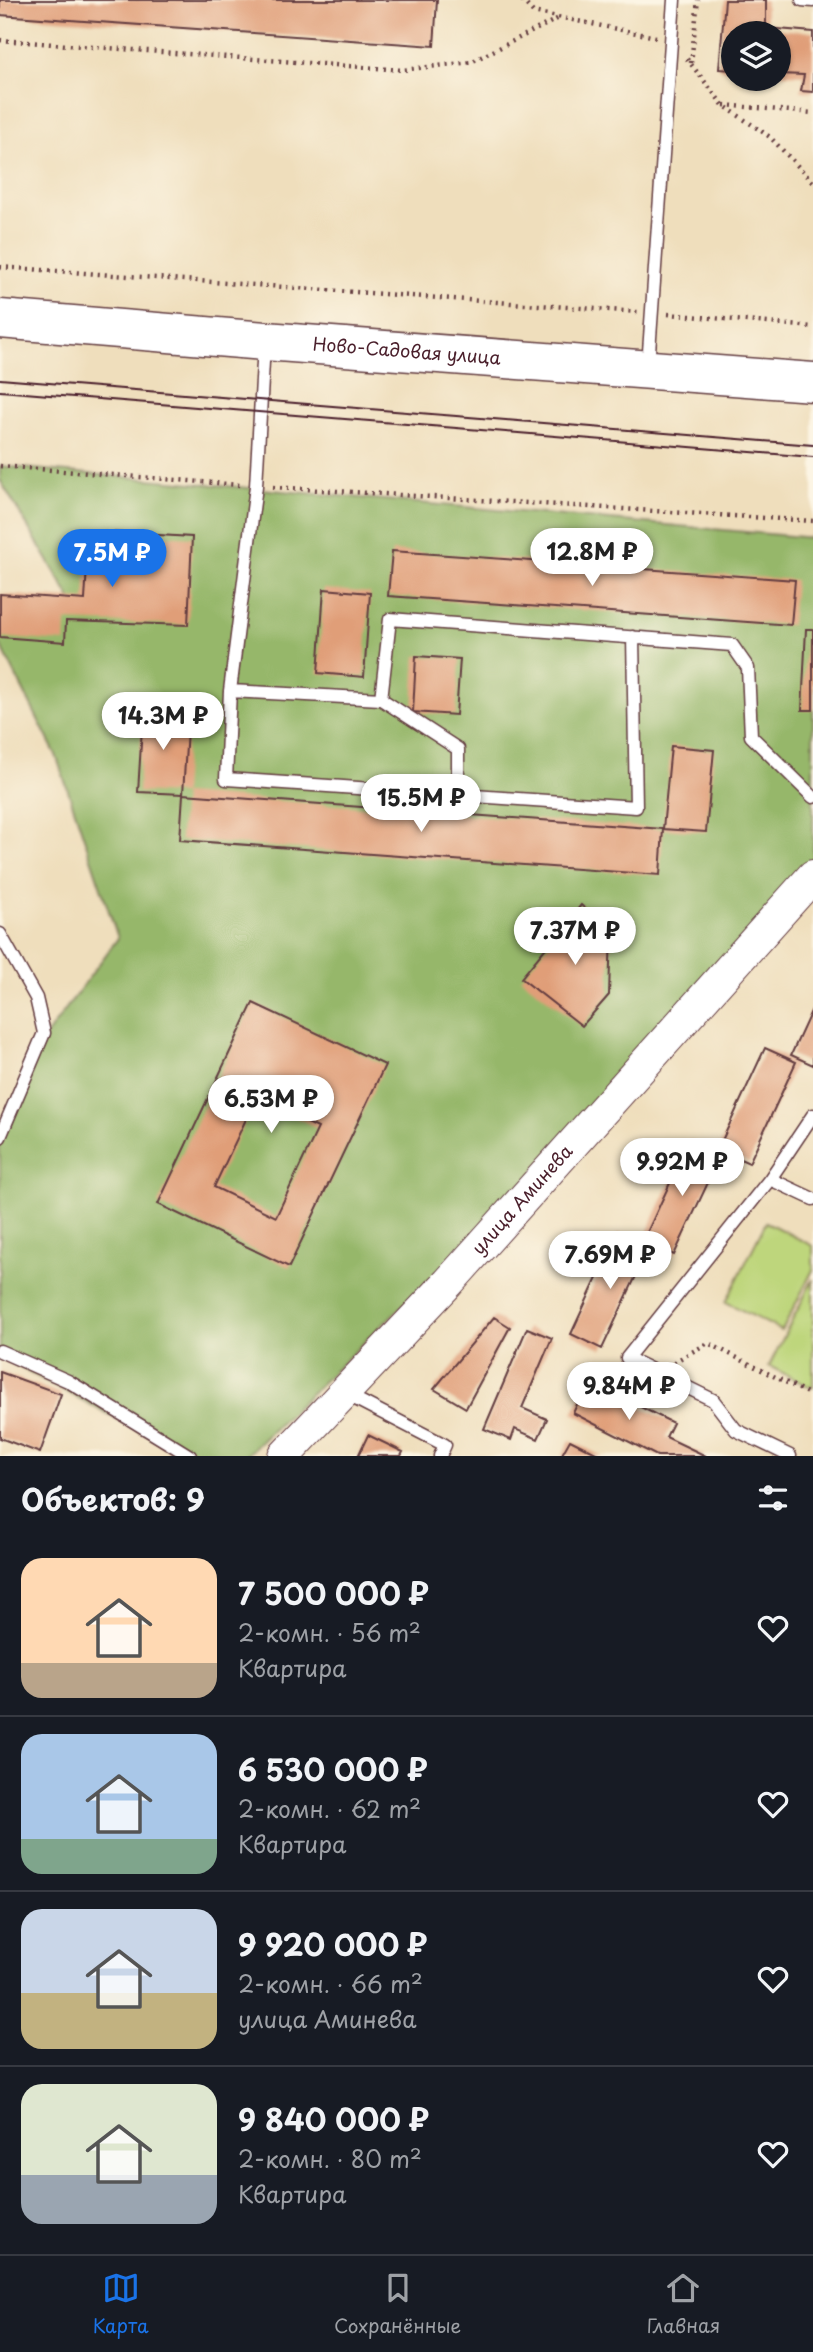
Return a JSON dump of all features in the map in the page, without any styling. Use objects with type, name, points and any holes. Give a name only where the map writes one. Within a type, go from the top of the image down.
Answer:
[{"type":"main road","name":"Ново-Садовая улица","points":[[0,319],[813,382]]},
{"type":"street","name":"улица Аминева","points":[[285,1456],[448,1283],[813,876]]},
{"type":"lane","points":[[648,370],[674,0]]},
{"type":"lane","points":[[802,0],[813,1]]},
{"type":"lane","points":[[265,341],[256,486],[230,691],[226,779],[636,807],[633,637]]},
{"type":"lane","points":[[381,699],[390,619],[732,645],[748,668],[751,736],[813,797]]},
{"type":"lane","points":[[230,691],[381,699],[458,749],[458,796]]},
{"type":"lane","points":[[0,934],[36,998],[44,1033],[0,1137]]},
{"type":"lane","points":[[790,1456],[736,1430],[713,1401],[627,1358],[770,1179],[813,1115]]},
{"type":"lane","points":[[770,1179],[813,1199]]},
{"type":"lane","points":[[0,1351],[68,1381],[190,1456]]},
{"type":"lane","points":[[346,1394],[445,1445],[440,1456]]},
{"type":"path","points":[[691,64],[698,0]]},
{"type":"path","points":[[0,40],[402,70],[471,62],[561,17]]},
{"type":"path","points":[[723,105],[813,113]]},
{"type":"path","points":[[0,267],[653,313],[813,327]]},
{"type":"path","points":[[0,466],[256,486],[813,521]]},
{"type":"path","points":[[656,1373],[708,1343],[813,1396]]},
{"type":"green space","points":[[0,466],[813,538],[813,876],[589,1126],[246,1456],[188,1456],[0,1357],[0,1137],[37,1048],[118,938],[56,755],[0,644],[0,635],[71,599],[0,480]]},
{"type":"green space","points":[[766,1222],[813,1246],[813,1270],[782,1331],[726,1302]]},
{"type":"green space","points":[[813,1279],[813,1387],[812,1388],[769,1366]]},
{"type":"building","points":[[0,0],[437,0],[434,46],[0,15]]},
{"type":"building","points":[[725,0],[766,0],[766,21],[723,21]]},
{"type":"building","points":[[791,30],[813,32],[813,92],[801,91],[804,75],[791,74]]},
{"type":"building","points":[[89,531],[192,537],[188,625],[66,621],[65,642],[0,637],[0,594],[85,600]]},
{"type":"building","points":[[392,551],[795,580],[791,625],[388,596]]},
{"type":"building","points":[[324,589],[370,593],[364,677],[318,673]]},
{"type":"building","points":[[806,629],[813,629],[813,710],[802,710]]},
{"type":"building","points":[[416,656],[460,659],[456,715],[413,712]]},
{"type":"building","points":[[143,711],[188,713],[183,794],[138,792]]},
{"type":"building","points":[[671,746],[714,750],[706,832],[663,829]]},
{"type":"building","points":[[183,794],[663,829],[660,875],[180,840]]},
{"type":"building","points":[[581,905],[611,932],[609,995],[582,1026],[521,978]]},
{"type":"building","points":[[253,1003],[385,1065],[289,1267],[158,1204]],"holes":[[[256,1098],[318,1128],[276,1217],[214,1187]]]},
{"type":"building","points":[[813,1007],[813,1065],[791,1055]]},
{"type":"building","points":[[765,1048],[796,1062],[749,1163],[718,1149]]},
{"type":"building","points":[[690,1140],[721,1155],[674,1255],[643,1241]]},
{"type":"building","points":[[618,1233],[649,1248],[602,1349],[571,1334]]},
{"type":"building","points":[[494,1317],[510,1327],[466,1408],[434,1389]]},
{"type":"building","points":[[527,1328],[552,1338],[522,1408],[547,1419],[538,1439],[515,1429],[511,1440],[484,1429]]},
{"type":"building","points":[[0,1372],[61,1394],[40,1453],[0,1438]]},
{"type":"building","points":[[588,1381],[673,1423],[666,1437],[706,1456],[657,1456],[573,1413]]},
{"type":"building","points":[[368,1435],[403,1452],[401,1456],[358,1456]]},
{"type":"building","points":[[570,1440],[602,1456],[561,1456]]},
{"type":"tram line","points":[[0,379],[813,445]]},
{"type":"tram line","points":[[0,391],[813,457]]}]
